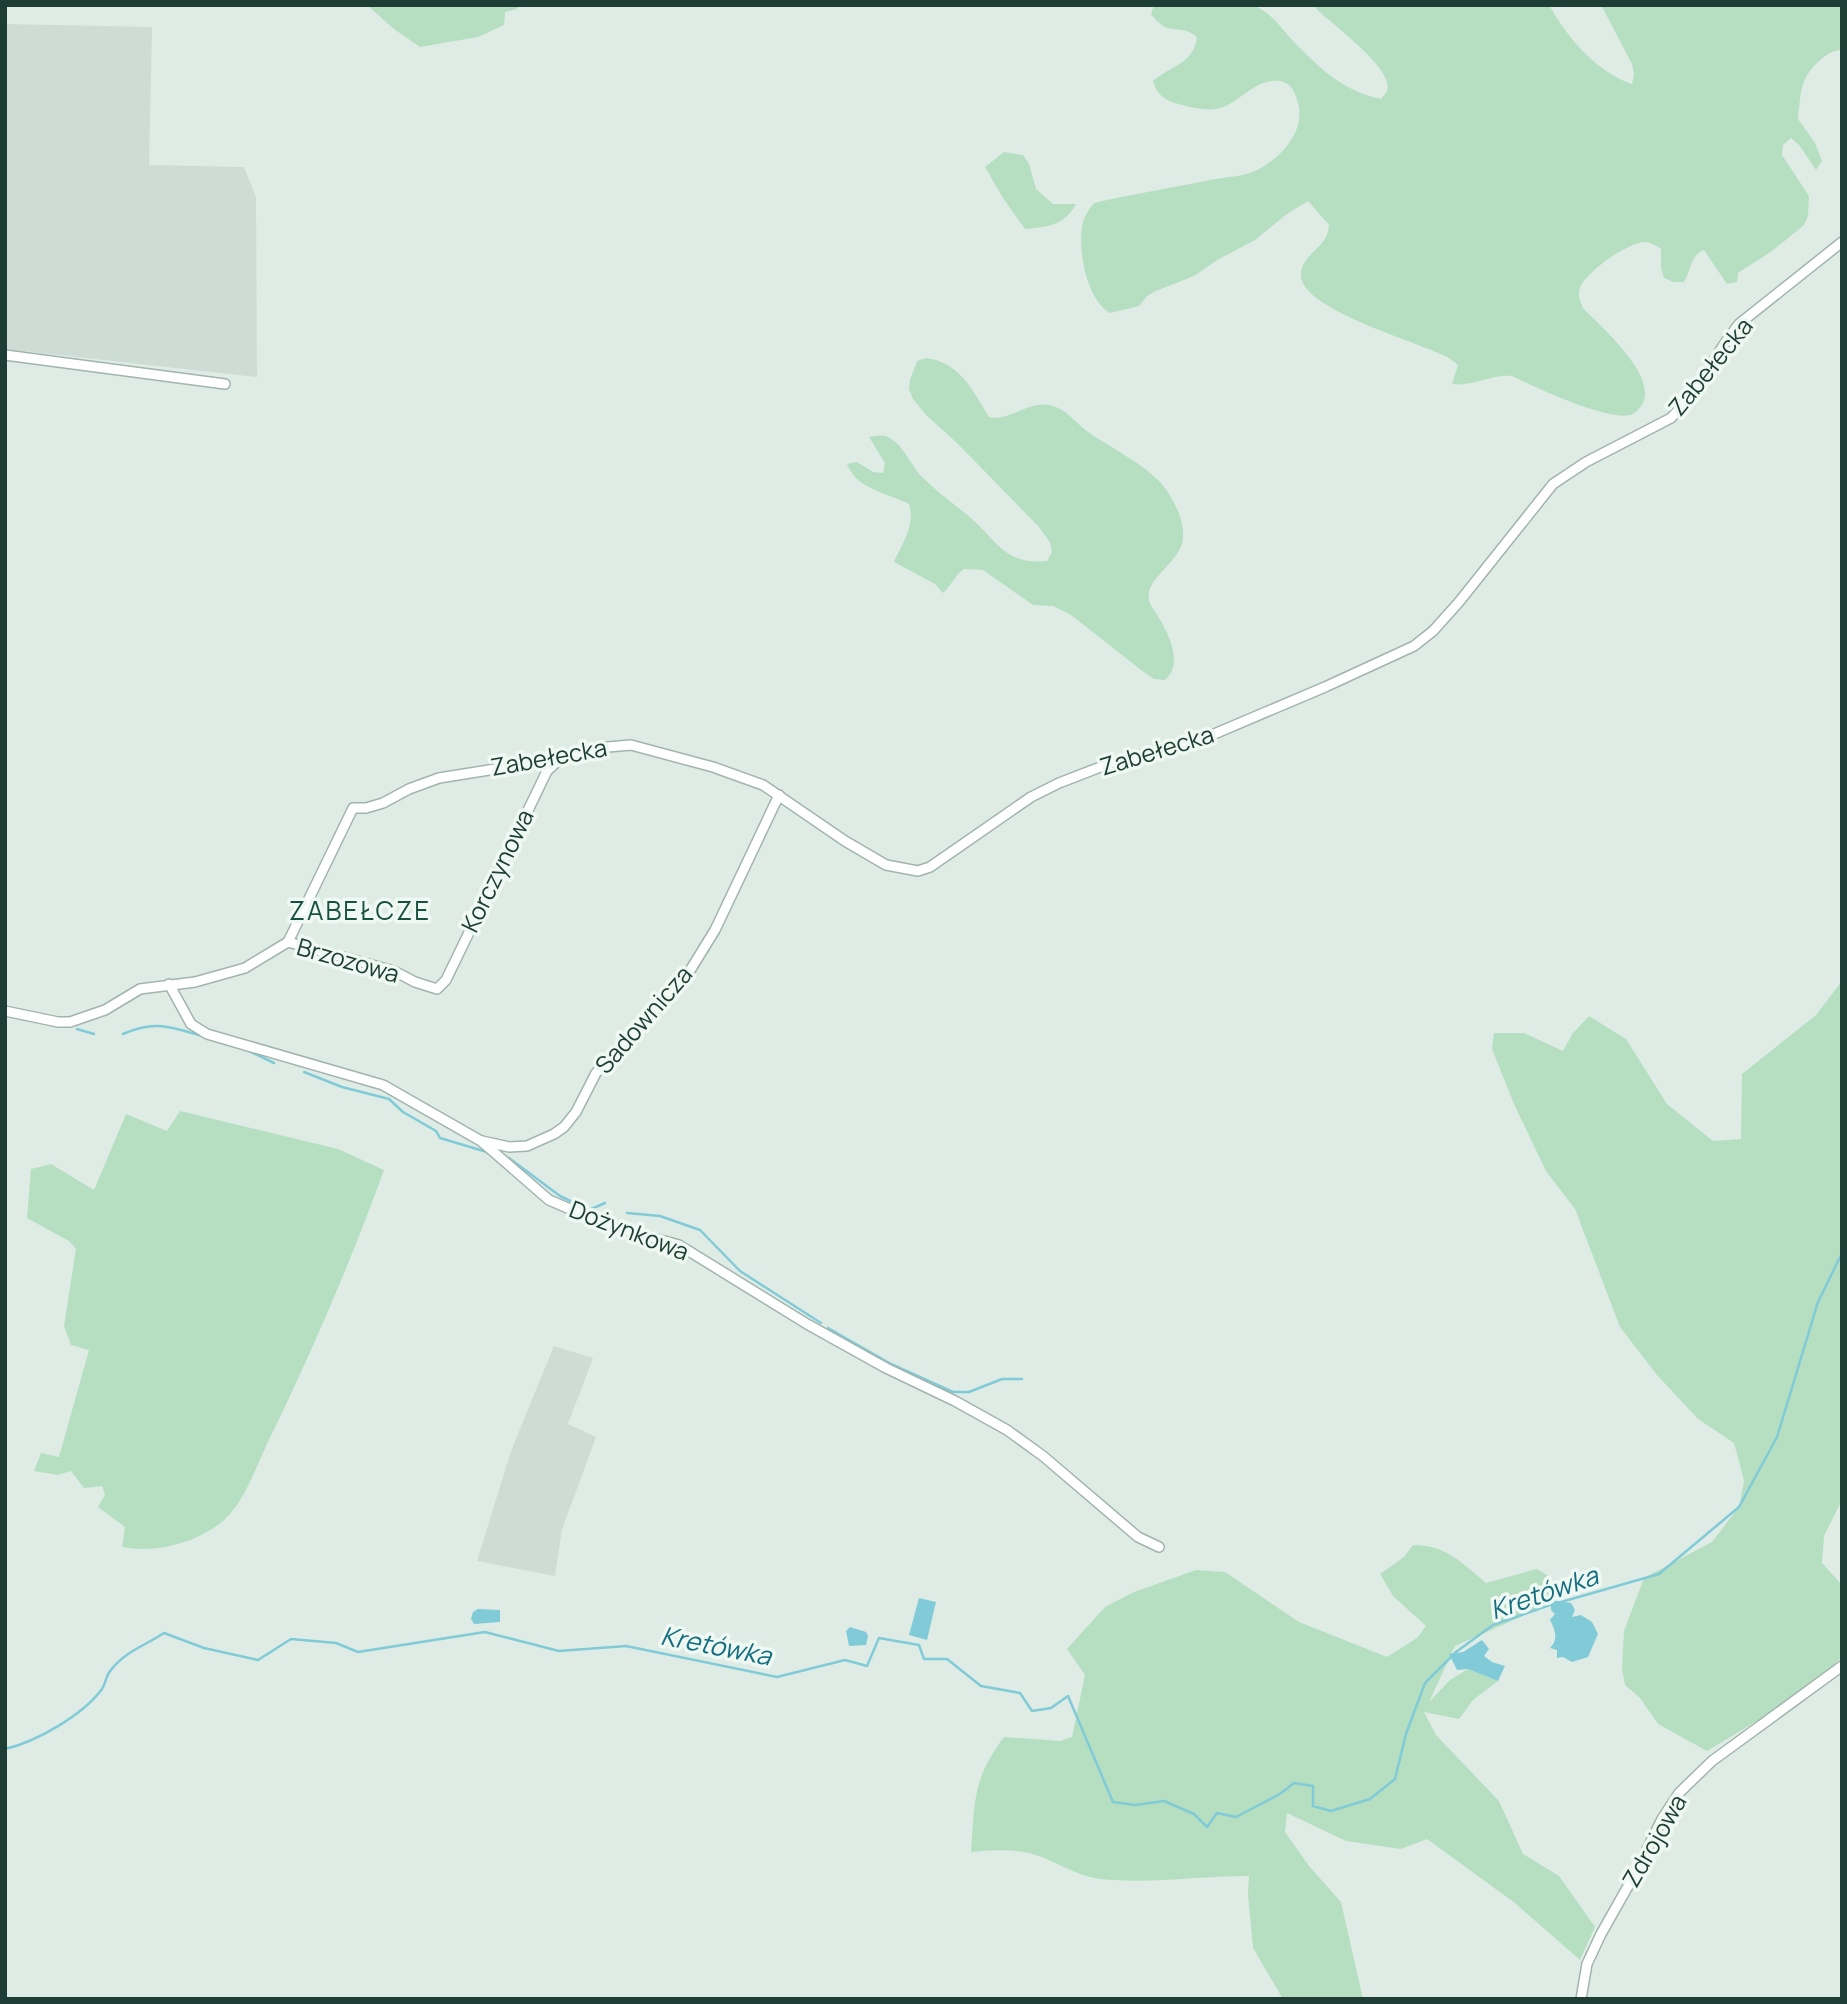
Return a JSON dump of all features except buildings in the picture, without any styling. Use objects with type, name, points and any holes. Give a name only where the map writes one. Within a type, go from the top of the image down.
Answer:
[{"type":"street","name":"Zabełecka","points":[[288,943],[353,808],[383,803],[409,789],[439,778],[514,766],[549,756],[564,756],[596,748],[631,745],[723,770],[763,785],[874,860],[901,869],[918,871],[930,867],[1031,797],[1059,783],[1116,761],[1193,743],[1414,646],[1433,631],[1460,602],[1553,484],[1586,462],[1671,418],[1693,394],[1740,324],[1842,242]]},
{"type":"street","points":[[5,355],[225,384]]},
{"type":"street","name":"Korczynowa","points":[[437,989],[446,980],[547,771],[564,756]]},
{"type":"street","name":"Sadownicza","points":[[481,1141],[509,1147],[527,1146],[565,1127],[596,1073],[686,977],[715,930],[779,795]]},
{"type":"street","name":"Brzozowa","points":[[5,1011],[70,1022],[105,1010],[140,989],[195,982],[245,968],[288,943],[394,971],[437,989]]},
{"type":"street","name":"Dożynkowa","points":[[169,984],[191,1024],[207,1034],[383,1085],[481,1141],[549,1200],[607,1225],[679,1245],[864,1356],[1007,1430],[1043,1456],[1138,1537],[1159,1547]]},
{"type":"street","name":"Zdrojowa","points":[[1581,1999],[1587,1964],[1601,1934],[1662,1819],[1679,1793],[1712,1761],[1842,1666]]},
{"type":"shaded area","points":[[5,24],[152,27],[149,165],[244,167],[256,197],[257,377],[5,349]]},
{"type":"shaded area","points":[[554,1346],[593,1358],[568,1424],[596,1437],[562,1529],[555,1576],[477,1561],[511,1451]]},
{"type":"green space","points":[[1224,4],[1257,7],[1274,19],[1324,71],[1344,85],[1381,99],[1387,91],[1387,81],[1381,70],[1358,45],[1313,5],[1549,5],[1564,29],[1584,52],[1606,71],[1632,84],[1632,64],[1601,5],[1842,5],[1842,50],[1828,54],[1818,62],[1807,75],[1801,95],[1798,119],[1815,143],[1822,161],[1816,170],[1791,138],[1783,145],[1782,155],[1809,196],[1808,216],[1804,225],[1772,251],[1738,273],[1737,282],[1727,284],[1704,250],[1693,260],[1684,282],[1664,278],[1661,249],[1646,242],[1629,247],[1607,260],[1582,284],[1579,293],[1583,308],[1626,353],[1642,380],[1645,393],[1642,405],[1632,414],[1619,415],[1571,402],[1512,376],[1452,384],[1458,365],[1449,358],[1365,324],[1320,301],[1306,288],[1301,275],[1305,261],[1324,240],[1329,225],[1308,201],[1255,240],[1194,276],[1147,296],[1139,306],[1110,313],[1102,306],[1089,285],[1081,245],[1083,222],[1094,203],[1252,172],[1267,164],[1284,149],[1296,130],[1299,119],[1295,94],[1290,86],[1282,82],[1263,83],[1232,103],[1214,109],[1190,107],[1165,99],[1156,90],[1153,81],[1186,59],[1195,46],[1197,37],[1157,22],[1151,14],[1154,5]]},
{"type":"green space","points":[[367,5],[520,5],[517,9],[505,12],[504,25],[478,37],[420,47]]},
{"type":"green space","points":[[1004,152],[1023,155],[1029,164],[1036,189],[1053,204],[1076,204],[1066,217],[1048,226],[1025,229],[985,167]]},
{"type":"green space","points":[[926,358],[948,365],[957,372],[971,388],[989,417],[1004,417],[1034,406],[1055,407],[1143,467],[1168,492],[1179,515],[1183,538],[1176,555],[1157,577],[1149,592],[1150,602],[1173,650],[1173,667],[1165,680],[1154,679],[1145,673],[1071,615],[1053,606],[1033,605],[983,570],[964,569],[943,593],[935,584],[894,562],[909,527],[909,504],[865,485],[851,472],[847,464],[857,462],[873,472],[883,473],[885,463],[869,437],[885,436],[895,441],[921,476],[971,518],[1003,550],[1021,559],[1033,561],[1047,561],[1052,552],[1050,542],[1038,526],[913,399],[909,389],[910,380],[917,361]]},
{"type":"green space","points":[[1842,981],[1842,1500],[1824,1536],[1822,1563],[1842,1585],[1842,1657],[1808,1690],[1707,1751],[1658,1724],[1640,1698],[1625,1685],[1622,1669],[1624,1631],[1644,1578],[1712,1542],[1739,1507],[1744,1481],[1734,1443],[1698,1419],[1657,1375],[1620,1327],[1575,1209],[1546,1171],[1514,1104],[1492,1049],[1494,1033],[1524,1033],[1563,1051],[1573,1033],[1589,1016],[1626,1039],[1667,1104],[1713,1141],[1741,1139],[1742,1074],[1816,1015]]},
{"type":"green space","points":[[180,1111],[338,1149],[384,1170],[329,1308],[241,1499],[218,1525],[196,1538],[171,1546],[134,1549],[122,1547],[125,1527],[98,1507],[105,1495],[102,1486],[84,1488],[71,1471],[58,1475],[34,1471],[41,1453],[59,1457],[89,1350],[71,1345],[64,1326],[76,1249],[69,1241],[27,1218],[31,1169],[51,1164],[94,1190],[126,1114],[167,1131]]},
{"type":"green space","points":[[1413,1545],[1444,1551],[1486,1583],[1537,1569],[1550,1577],[1551,1600],[1536,1610],[1455,1646],[1429,1702],[1450,1680],[1468,1669],[1498,1681],[1473,1700],[1459,1719],[1424,1712],[1436,1735],[1499,1801],[1523,1854],[1559,1876],[1595,1927],[1580,1960],[1515,1903],[1427,1839],[1401,1849],[1346,1841],[1287,1813],[1285,1832],[1309,1866],[1341,1902],[1363,1999],[1283,1999],[1253,1948],[1249,1876],[1137,1881],[1100,1879],[1082,1875],[1029,1853],[1000,1850],[971,1852],[977,1792],[986,1766],[1004,1737],[1060,1741],[1072,1737],[1085,1675],[1067,1649],[1105,1607],[1134,1592],[1196,1570],[1225,1572],[1299,1622],[1387,1657],[1417,1638],[1426,1626],[1393,1596],[1380,1574],[1404,1557]]},
{"type":"water","points":[[919,1598],[936,1602],[927,1640],[909,1635]]},
{"type":"water","points":[[1551,1600],[1571,1603],[1575,1610],[1572,1617],[1581,1615],[1592,1622],[1598,1634],[1588,1657],[1572,1662],[1563,1657],[1557,1658],[1557,1650],[1550,1648],[1555,1638],[1550,1620],[1555,1614],[1551,1610]]},
{"type":"water","points":[[478,1609],[500,1610],[500,1622],[474,1624],[471,1619],[473,1612]]},
{"type":"water","points":[[850,1627],[866,1632],[866,1645],[849,1646],[846,1631]]},
{"type":"water","points":[[1482,1640],[1489,1649],[1484,1656],[1505,1666],[1498,1681],[1468,1669],[1457,1670],[1449,1654],[1463,1652]]},
{"type":"waterway","points":[[123,1034],[145,1027],[163,1026],[203,1036]]},
{"type":"waterway","points":[[77,1029],[94,1034]]},
{"type":"waterway","points":[[243,1048],[274,1063]]},
{"type":"waterway","points":[[304,1072],[342,1087],[389,1099],[403,1112],[436,1131],[440,1138],[487,1152],[498,1161]]},
{"type":"waterway","points":[[509,1158],[560,1196],[589,1210],[605,1203]]},
{"type":"waterway","points":[[627,1213],[660,1216],[700,1230],[740,1271],[821,1323]]},
{"type":"waterway","name":"Kretówka","points":[[5,1749],[31,1740],[71,1718],[94,1699],[116,1664],[164,1633],[204,1648],[258,1660],[291,1639],[336,1643],[358,1652],[485,1632],[559,1651],[626,1646],[777,1677],[845,1660],[867,1666],[879,1638],[919,1645],[924,1659],[947,1659],[981,1686],[1020,1693],[1032,1711],[1051,1708],[1068,1696],[1113,1802],[1135,1805],[1164,1801],[1194,1814],[1207,1827],[1217,1813],[1236,1817],[1280,1794],[1294,1783],[1313,1786],[1313,1806],[1331,1811],[1370,1799],[1395,1779],[1406,1734],[1425,1683],[1456,1652],[1493,1625],[1547,1606],[1659,1574],[1739,1507],[1777,1437],[1818,1302],[1842,1253]]},
{"type":"waterway","points":[[828,1328],[891,1364],[953,1392],[969,1392],[1002,1379],[1022,1379]]},
{"type":"district","name":"ZABEŁCZE","points":[[360,911]]}]
